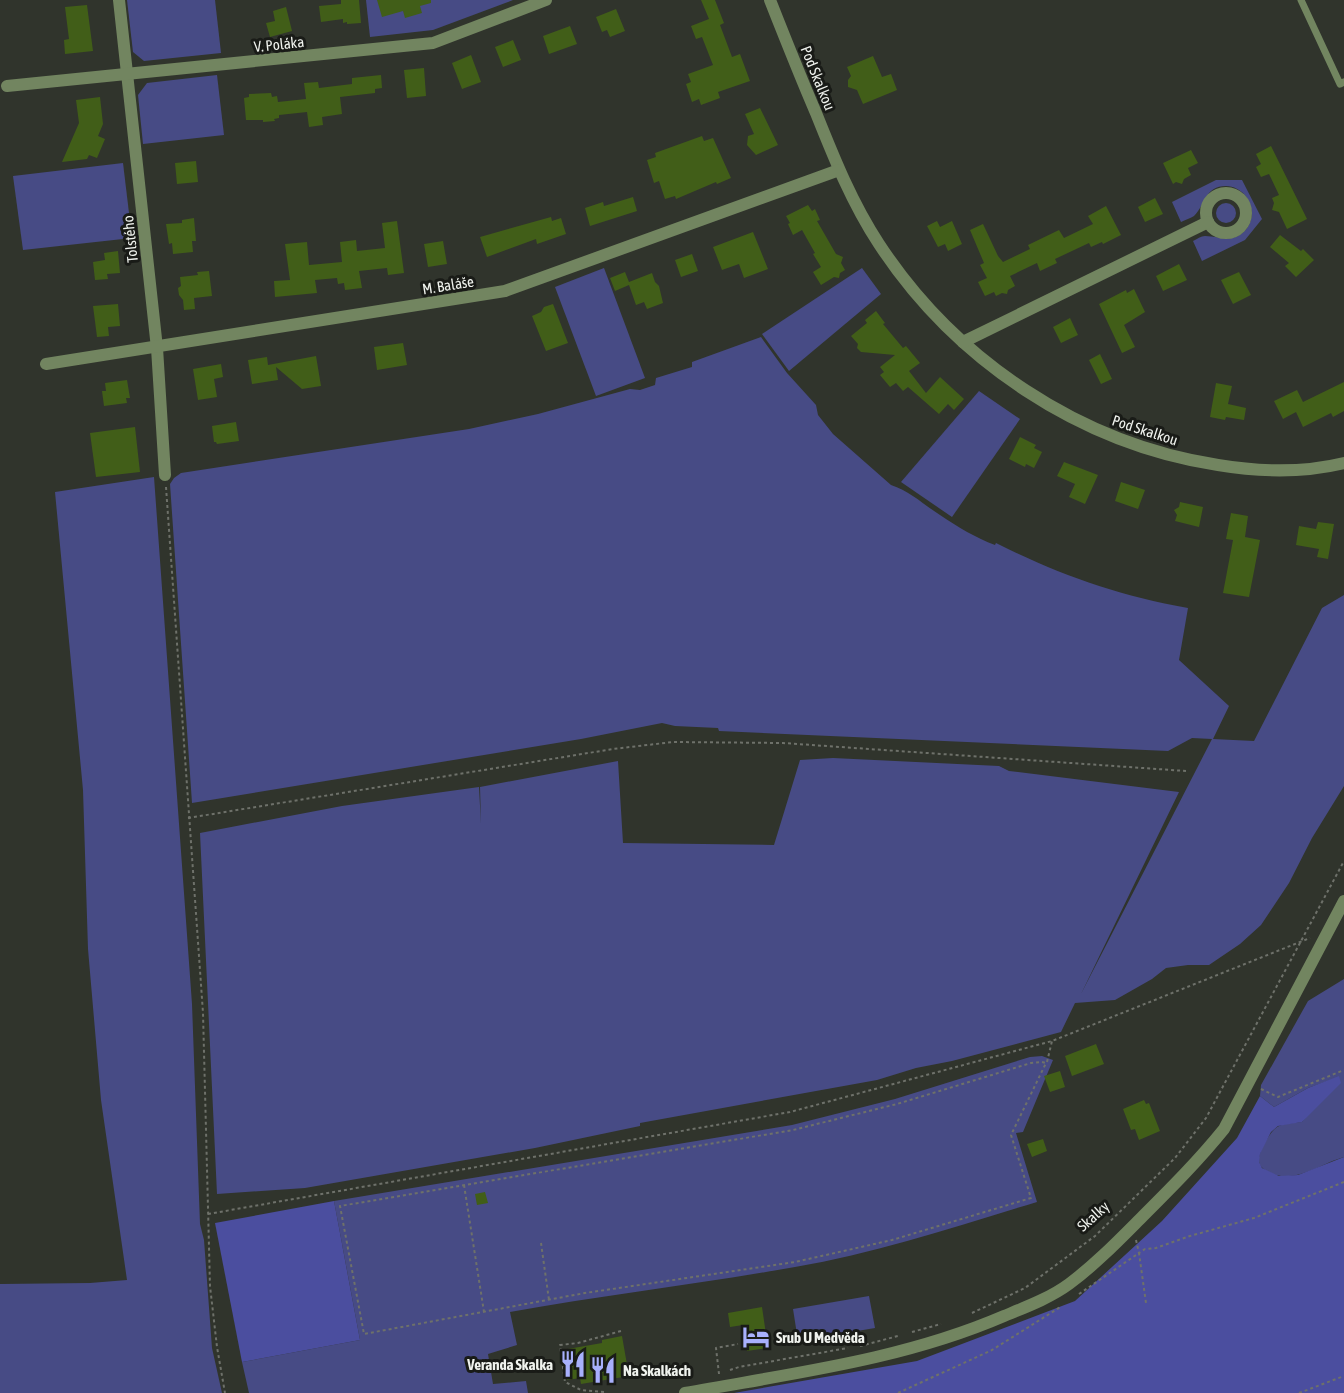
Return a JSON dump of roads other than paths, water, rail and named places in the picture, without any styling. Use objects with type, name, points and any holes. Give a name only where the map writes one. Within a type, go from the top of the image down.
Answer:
[{"type":"street","name":"Tolstého","points":[[119,0],[157,348],[165,475]]},
{"type":"street","name":"V. Poláka","points":[[7,86],[433,43],[546,0]]},
{"type":"street","name":"Pod Skalkou","points":[[770,0],[838,170],[867,226],[893,265],[926,304],[963,342],[996,369],[1048,405],[1095,429],[1157,452],[1209,464],[1260,470],[1307,470],[1344,463]]},
{"type":"street","name":"M. Baláše","points":[[46,364],[505,291],[838,170]]},
{"type":"street","points":[[963,342],[1208,222]]},
{"type":"street","points":[[691,1392],[853,1363],[908,1350],[970,1331],[1039,1302],[1069,1284],[1112,1248],[1201,1157],[1224,1130],[1344,901]]},
{"type":"lane","points":[[1301,0],[1340,84],[1344,82]]},
{"type":"place","name":"Srub U Medvěda","points":[[756,1337]]},
{"type":"place","name":"Veranda Skalka","points":[[573,1364]]},
{"type":"place","name":"Na Skalkách","points":[[603,1370]]}]
